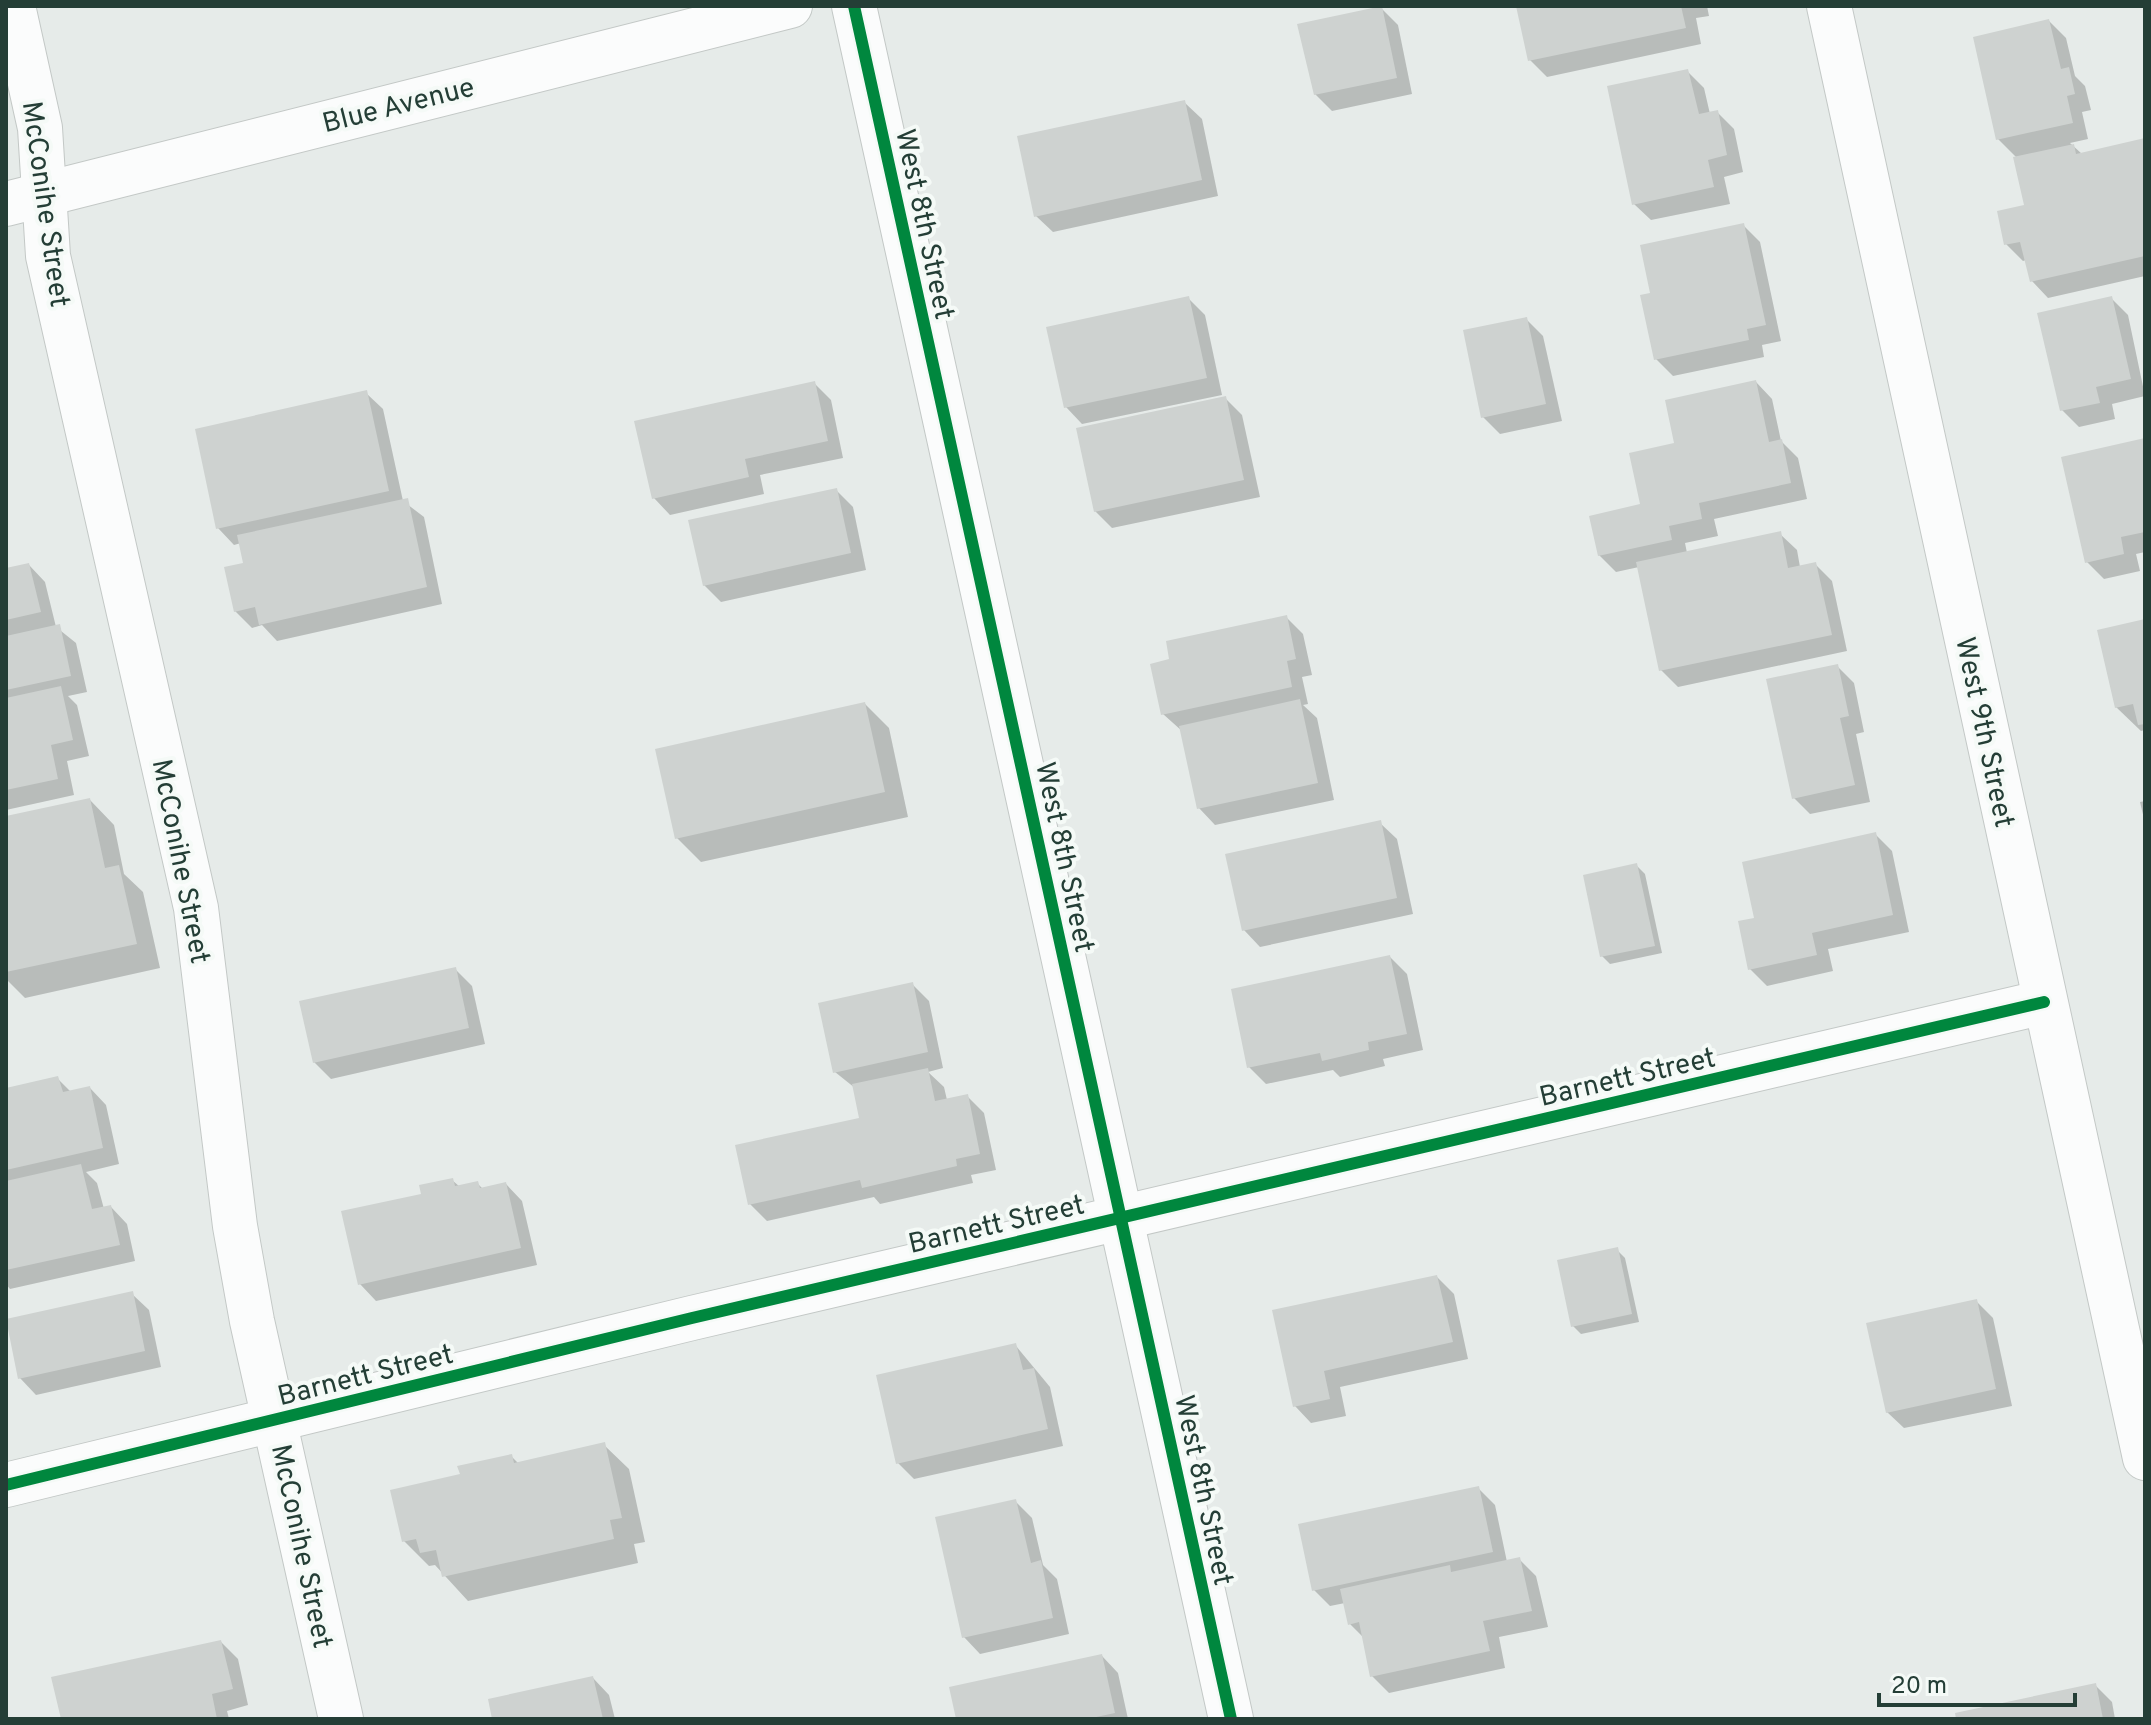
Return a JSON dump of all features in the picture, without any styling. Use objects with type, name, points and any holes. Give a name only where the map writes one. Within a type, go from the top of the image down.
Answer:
[{"type":"street","name":"McConihe Street","points":[[13,6],[40,128],[26,198],[48,256],[196,908],[235,1226],[252,1321],[341,1719]]},
{"type":"street","name":"Blue Avenue","points":[[26,198],[790,6]]},
{"type":"street","name":"West 8th Street","points":[[854,6],[1231,1719]]},
{"type":"street","name":"West 9th Street","points":[[1829,6],[2145,1458]]},
{"type":"street","name":"Barnett Street","points":[[6,1485],[707,1314],[1121,1220],[2044,1002]]},
{"type":"building","points":[[1382,6],[1397,78],[1314,95],[1297,24]]},
{"type":"building","points":[[1516,6],[1681,6],[1686,28],[1528,61]]},
{"type":"building","points":[[2049,19],[2061,69],[2069,67],[2075,94],[2067,96],[2073,123],[1996,140],[1973,37]]},
{"type":"building","points":[[1688,69],[1699,114],[1718,110],[1727,155],[1708,160],[1714,187],[1632,205],[1607,86]]},
{"type":"building","points":[[1185,100],[1202,180],[1034,217],[1017,136]]},
{"type":"building","points":[[2145,138],[2145,256],[2030,282],[2020,242],[2004,245],[1997,211],[2024,205],[2013,157],[2074,144],[2076,154]]},
{"type":"building","points":[[1744,223],[1766,325],[1747,329],[1749,340],[1654,360],[1640,295],[1650,293],[1640,245]]},
{"type":"building","points":[[1189,296],[1207,378],[1064,408],[1046,327]]},
{"type":"building","points":[[2112,296],[2131,379],[2096,387],[2100,403],[2060,411],[2037,313]]},
{"type":"building","points":[[1527,317],[1546,404],[1481,418],[1463,330]]},
{"type":"building","points":[[1756,380],[1769,442],[1782,439],[1791,483],[1699,503],[1702,519],[1669,526],[1672,540],[1598,556],[1589,516],[1640,504],[1629,453],[1674,443],[1665,400]]},
{"type":"building","points":[[815,381],[828,441],[745,459],[749,477],[652,499],[634,421]]},
{"type":"building","points":[[367,390],[389,491],[216,529],[195,429]]},
{"type":"building","points":[[1226,396],[1244,480],[1094,512],[1076,428]]},
{"type":"building","points":[[2145,438],[2145,532],[2121,537],[2124,554],[2085,563],[2061,457]]},
{"type":"building","points":[[837,488],[851,553],[703,586],[688,520]]},
{"type":"building","points":[[408,498],[427,587],[259,625],[255,607],[234,612],[224,567],[243,563],[237,535]]},
{"type":"building","points":[[1781,531],[1788,568],[1816,562],[1832,635],[1659,671],[1636,562]]},
{"type":"building","points":[[29,563],[41,612],[6,620],[6,568]]},
{"type":"building","points":[[1287,615],[1296,659],[1287,661],[1292,687],[1161,715],[1150,664],[1169,659],[1166,641]]},
{"type":"building","points":[[2145,619],[2145,724],[2138,725],[2133,704],[2115,708],[2097,630]]},
{"type":"building","points":[[60,624],[71,676],[6,690],[6,636]]},
{"type":"building","points":[[1838,664],[1849,716],[1840,718],[1855,785],[1792,799],[1766,679]]},
{"type":"building","points":[[61,686],[73,740],[51,745],[58,779],[6,790],[6,698]]},
{"type":"building","points":[[1300,699],[1318,783],[1197,809],[1179,726]]},
{"type":"building","points":[[865,702],[885,792],[675,839],[655,749]]},
{"type":"building","points":[[90,798],[105,868],[119,865],[137,944],[6,972],[6,816]]},
{"type":"building","points":[[1381,820],[1397,898],[1242,931],[1225,854]]},
{"type":"building","points":[[1876,832],[1893,915],[1812,933],[1817,955],[1748,970],[1738,921],[1754,918],[1742,862]]},
{"type":"building","points":[[1637,863],[1655,946],[1600,957],[1583,875]]},
{"type":"building","points":[[1390,955],[1407,1034],[1368,1042],[1369,1050],[1322,1061],[1320,1053],[1247,1068],[1231,989]]},
{"type":"building","points":[[456,967],[469,1028],[313,1063],[299,1001]]},
{"type":"building","points":[[913,982],[928,1052],[833,1073],[818,1003]]},
{"type":"building","points":[[928,1068],[935,1101],[968,1094],[980,1154],[956,1159],[957,1166],[862,1188],[860,1180],[748,1205],[735,1145],[859,1118],[852,1084]]},
{"type":"building","points":[[58,1076],[63,1092],[90,1086],[103,1148],[6,1170],[6,1088]]},
{"type":"building","points":[[81,1164],[92,1209],[111,1205],[120,1245],[6,1270],[6,1181]]},
{"type":"building","points":[[453,1178],[455,1186],[478,1181],[480,1188],[506,1182],[521,1248],[358,1285],[341,1211],[421,1194],[419,1185]]},
{"type":"building","points":[[1618,1247],[1632,1314],[1571,1327],[1557,1260]]},
{"type":"building","points":[[1437,1275],[1453,1342],[1324,1371],[1330,1399],[1293,1407],[1272,1310]]},
{"type":"building","points":[[133,1291],[145,1351],[18,1379],[6,1319]]},
{"type":"building","points":[[1977,1299],[1996,1389],[1886,1413],[1866,1323]]},
{"type":"building","points":[[1016,1343],[1023,1370],[1034,1368],[1048,1429],[896,1464],[876,1375]]},
{"type":"building","points":[[605,1442],[622,1518],[610,1520],[614,1539],[442,1577],[436,1550],[420,1553],[416,1539],[402,1542],[390,1490],[460,1474],[457,1466],[512,1454],[514,1463]]},
{"type":"building","points":[[1479,1486],[1493,1552],[1312,1591],[1298,1524]]},
{"type":"building","points":[[1016,1499],[1031,1563],[1041,1560],[1053,1618],[962,1638],[935,1517]]},
{"type":"building","points":[[1520,1557],[1532,1611],[1483,1621],[1490,1651],[1370,1677],[1359,1622],[1348,1625],[1340,1589],[1450,1565],[1451,1572]]},
{"type":"building","points":[[221,1640],[233,1689],[212,1694],[217,1719],[61,1719],[51,1677]]},
{"type":"building","points":[[1102,1654],[1115,1713],[1087,1719],[956,1719],[949,1687]]},
{"type":"building","points":[[593,1676],[603,1719],[492,1719],[488,1699]]},
{"type":"building","points":[[2096,1683],[2103,1719],[1956,1719],[1955,1713]]},
{"type":"cycle path","points":[[854,6],[1231,1719]]},
{"type":"cycle path","points":[[6,1485],[692,1318],[2044,1002]]}]
